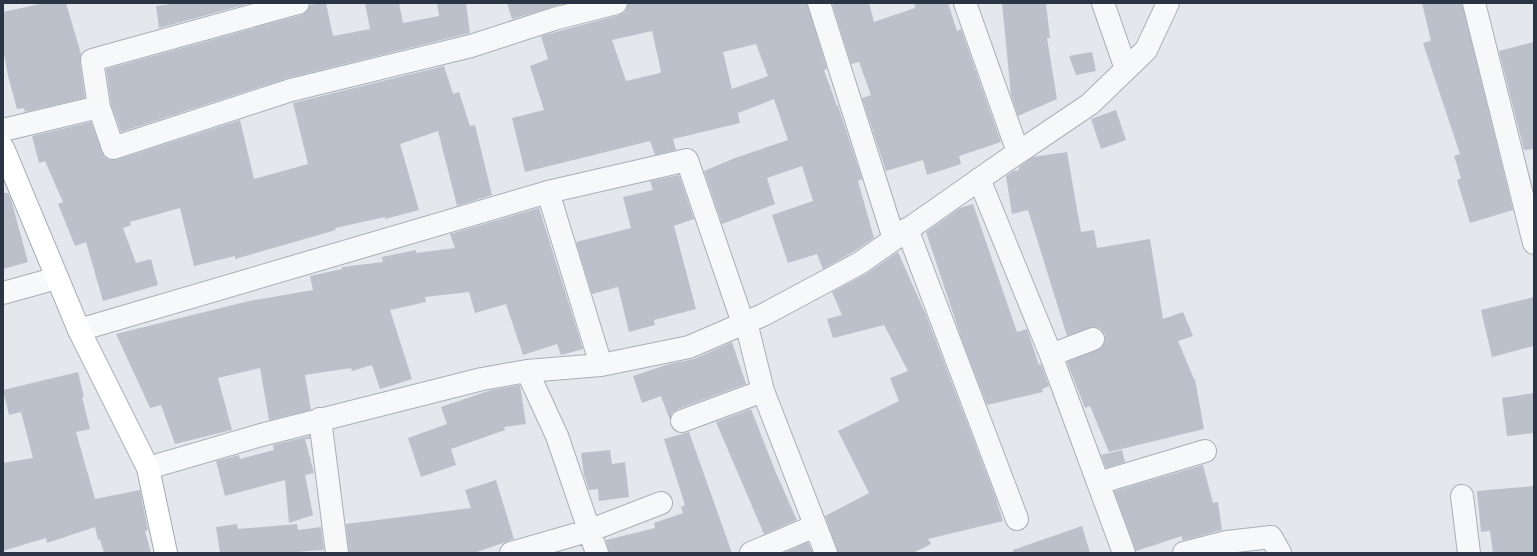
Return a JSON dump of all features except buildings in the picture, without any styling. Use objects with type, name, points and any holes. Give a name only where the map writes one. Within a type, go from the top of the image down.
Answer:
[{"type":"main road","points":[[3,148],[79,330],[148,468],[166,553]]},
{"type":"street","points":[[298,3],[92,60],[99,107],[113,148],[291,90],[471,46],[554,19],[616,3]]},
{"type":"street","points":[[819,3],[901,234],[1017,519]]},
{"type":"street","points":[[965,3],[1018,152]]},
{"type":"street","points":[[1103,3],[1126,69]]},
{"type":"street","points":[[148,468],[320,419],[405,400],[482,379],[527,371],[601,365],[689,347],[763,315],[860,263],[1018,152],[1090,104],[1146,50],[1168,3]]},
{"type":"street","points":[[1474,3],[1534,243]]},
{"type":"street","points":[[3,130],[99,107]]},
{"type":"street","points":[[79,330],[548,192],[687,160],[745,322],[763,391],[826,553]]},
{"type":"street","points":[[979,179],[1051,355],[1124,553]]},
{"type":"street","points":[[548,192],[601,365]]},
{"type":"street","points":[[3,293],[57,278]]},
{"type":"street","points":[[1051,355],[1093,339]]},
{"type":"street","points":[[527,371],[557,436],[591,530],[597,553]]},
{"type":"street","points":[[682,421],[763,391]]},
{"type":"street","points":[[320,419],[337,553]]},
{"type":"street","points":[[1098,483],[1205,451]]},
{"type":"street","points":[[1462,496],[1469,553]]},
{"type":"street","points":[[511,553],[591,530],[661,503]]},
{"type":"street","points":[[751,553],[815,526]]},
{"type":"street","points":[[1184,553],[1227,542],[1271,537],[1280,553]]}]
